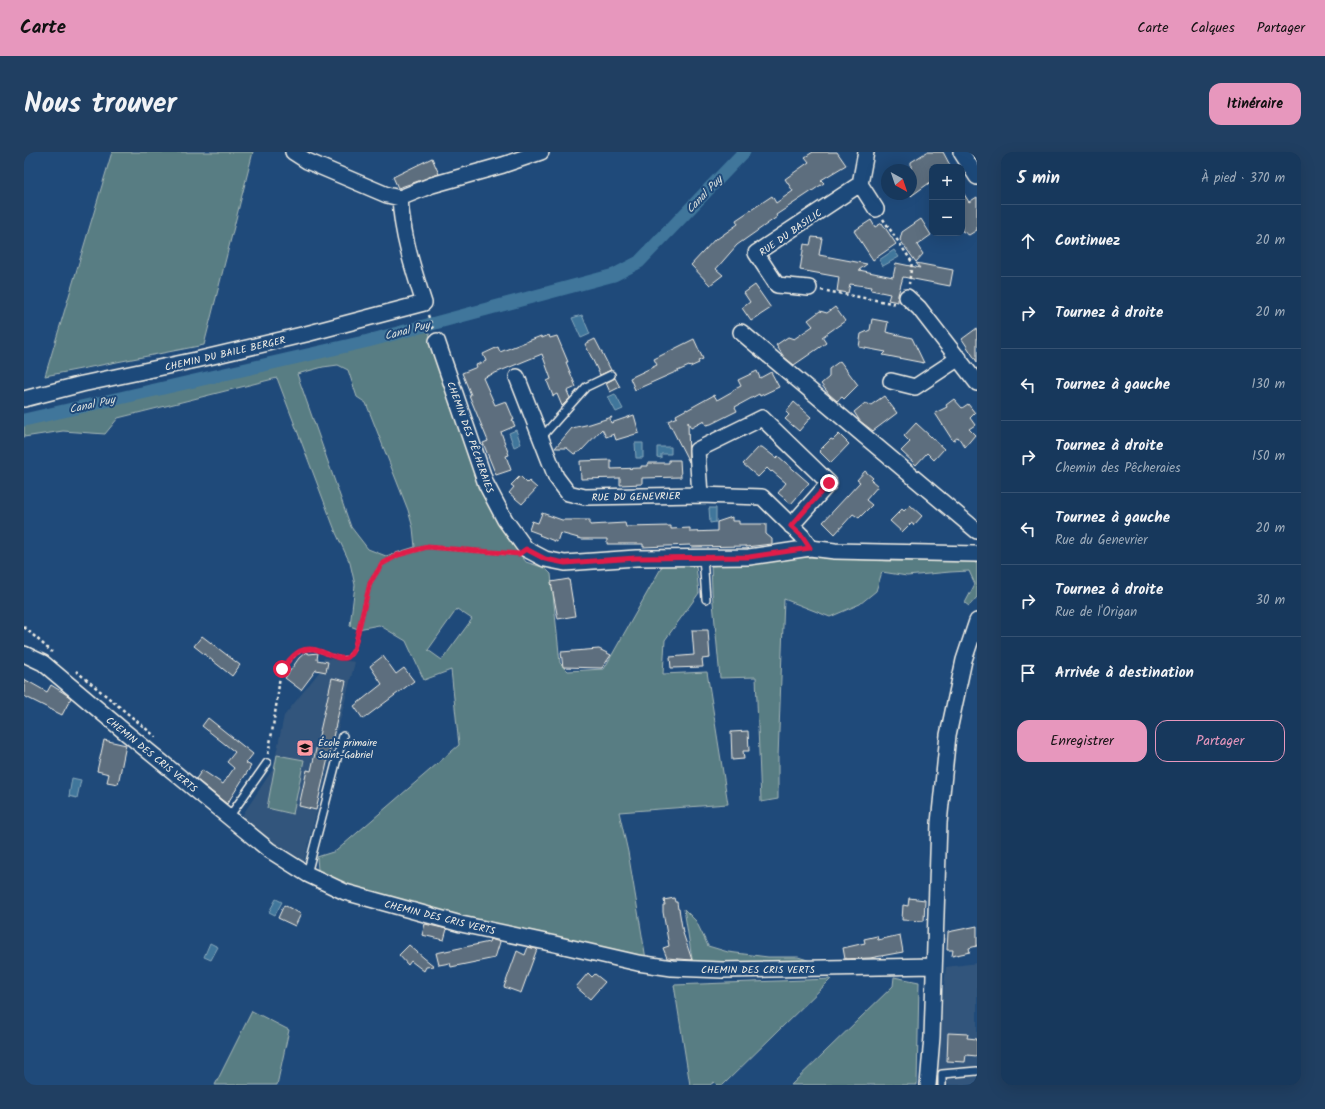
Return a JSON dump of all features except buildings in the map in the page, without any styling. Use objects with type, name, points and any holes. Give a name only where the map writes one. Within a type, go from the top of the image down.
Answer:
[{"type":"street","points":[[293,152],[307,161],[387,195],[400,198],[501,158],[541,152]]},
{"type":"street","points":[[866,152],[860,184],[876,210]]},
{"type":"street","points":[[961,152],[977,177]]},
{"type":"street","name":"RUE DU BASILIC","points":[[809,288],[777,285],[756,254],[860,184]]},
{"type":"street","name":"CHEMIN DU BAILE BERGER","points":[[24,399],[82,384],[291,338],[424,303],[410,257],[401,216],[400,198]]},
{"type":"street","points":[[907,297],[919,308],[977,383]]},
{"type":"street","points":[[741,332],[977,531]]},
{"type":"street","name":"CHEMIN DES PÊCHERAIES","points":[[435,335],[486,484],[505,520],[526,549],[545,559],[565,563],[636,558],[749,557],[810,548],[834,551],[977,554]]},
{"type":"street","points":[[891,381],[916,387],[959,358]]},
{"type":"street","name":"RUE DU GENEVRIER","points":[[517,377],[556,477],[568,493],[585,497],[700,495],[762,497],[802,536],[810,548]]},
{"type":"street","points":[[700,495],[697,450],[762,418],[829,483],[791,526]]},
{"type":"street","points":[[928,1085],[932,1037],[939,822],[948,735],[964,660],[977,621]]},
{"type":"street","name":"CHEMIN DES CRIS VERTS","points":[[24,654],[44,663],[125,732],[269,850],[307,874],[345,892],[461,924],[638,963],[665,967],[722,970],[934,966]]},
{"type":"lane","points":[[541,438],[586,387],[611,375]]},
{"type":"lane","points":[[703,557],[706,599]]},
{"type":"lane","points":[[307,874],[342,736]]},
{"type":"lane","points":[[229,817],[267,763]]},
{"type":"lane","points":[[942,1085],[942,1074],[977,1070]]},
{"type":"path","points":[[876,210],[912,262],[907,297]]},
{"type":"path","points":[[809,288],[919,308]]},
{"type":"path","points":[[430,319],[435,335]]},
{"type":"path","points":[[267,763],[282,669],[298,652],[307,649],[317,650],[340,658],[346,658],[350,655],[354,649],[370,583],[382,564],[398,555],[427,547],[519,554],[526,549]]},
{"type":"path","points":[[24,627],[56,654]]},
{"type":"path","points":[[73,669],[156,737]]},
{"type":"shaded area","points":[[894,250],[899,257],[883,266],[879,260]]},
{"type":"shaded area","points":[[582,315],[590,334],[581,338],[572,318]]},
{"type":"shaded area","points":[[615,394],[623,409],[616,412],[608,397]]},
{"type":"shaded area","points":[[516,430],[521,444],[514,447],[509,433]]},
{"type":"shaded area","points":[[635,443],[643,443],[643,458],[636,458]]},
{"type":"shaded area","points":[[657,447],[671,447],[671,454],[661,454],[661,458],[657,457]]},
{"type":"shaded area","points":[[709,508],[716,508],[716,522],[710,523]]},
{"type":"shaded area","name":"École primaire Saint-Gabriel","points":[[324,658],[355,662],[303,865],[240,819],[273,769],[284,716],[320,671]]},
{"type":"shaded area","points":[[72,778],[81,780],[77,798],[69,796]]},
{"type":"shaded area","points":[[276,899],[282,902],[275,915],[269,912]]},
{"type":"shaded area","points":[[210,943],[218,947],[211,960],[204,957]]},
{"type":"shaded area","points":[[977,963],[977,1085],[934,1085],[946,967]]},
{"type":"green space","points":[[112,152],[253,152],[204,345],[45,376]]},
{"type":"green space","points":[[428,330],[478,480],[492,512],[510,541],[526,562],[545,568],[551,574],[560,663],[568,671],[604,669],[664,563],[696,566],[699,593],[665,640],[663,674],[707,672],[728,804],[619,812],[628,852],[646,959],[490,927],[331,883],[318,870],[317,857],[336,851],[459,745],[451,670],[424,680],[406,641],[379,625],[358,629],[350,626],[355,585],[350,563],[336,533],[277,378],[118,418],[105,434],[63,431],[24,437],[24,423]],"holes":[[[338,365],[348,370],[357,397],[366,403],[408,510],[413,528],[415,547],[386,556],[368,549],[351,527],[297,374],[323,367]],[[457,609],[472,619],[442,660],[428,650]]]},
{"type":"green space","points":[[806,557],[887,561],[972,561],[977,564],[977,597],[969,606],[965,603],[975,584],[969,571],[907,576],[882,572],[876,591],[860,604],[830,617],[784,599],[778,757],[778,799],[761,802],[756,677],[720,678],[711,566]]},
{"type":"green space","points":[[277,755],[304,760],[293,814],[267,808]]},
{"type":"green space","points":[[684,909],[696,921],[708,946],[728,952],[768,957],[798,957],[824,965],[693,965]]},
{"type":"green space","points":[[894,977],[919,982],[917,1085],[791,1085],[893,986]]},
{"type":"green space","points":[[831,979],[723,1085],[717,1085],[714,1082],[710,1085],[690,1085],[674,985]]},
{"type":"green space","points":[[252,1011],[289,1030],[277,1085],[215,1085]]},
{"type":"waterway","name":"Canal Puy","points":[[24,420],[368,341],[614,275],[639,262],[744,152]]},
{"type":"place","name":"École primaire Saint-Gabriel","points":[[305,748]]},
{"type":"route","points":[[282,669],[298,652],[307,649],[317,650],[340,658],[346,658],[350,655],[354,649],[370,583],[382,564],[398,555],[427,547],[519,554],[526,549],[545,559],[565,563],[636,558],[749,557],[782,553],[810,548],[802,536],[791,526],[829,483]]}]
